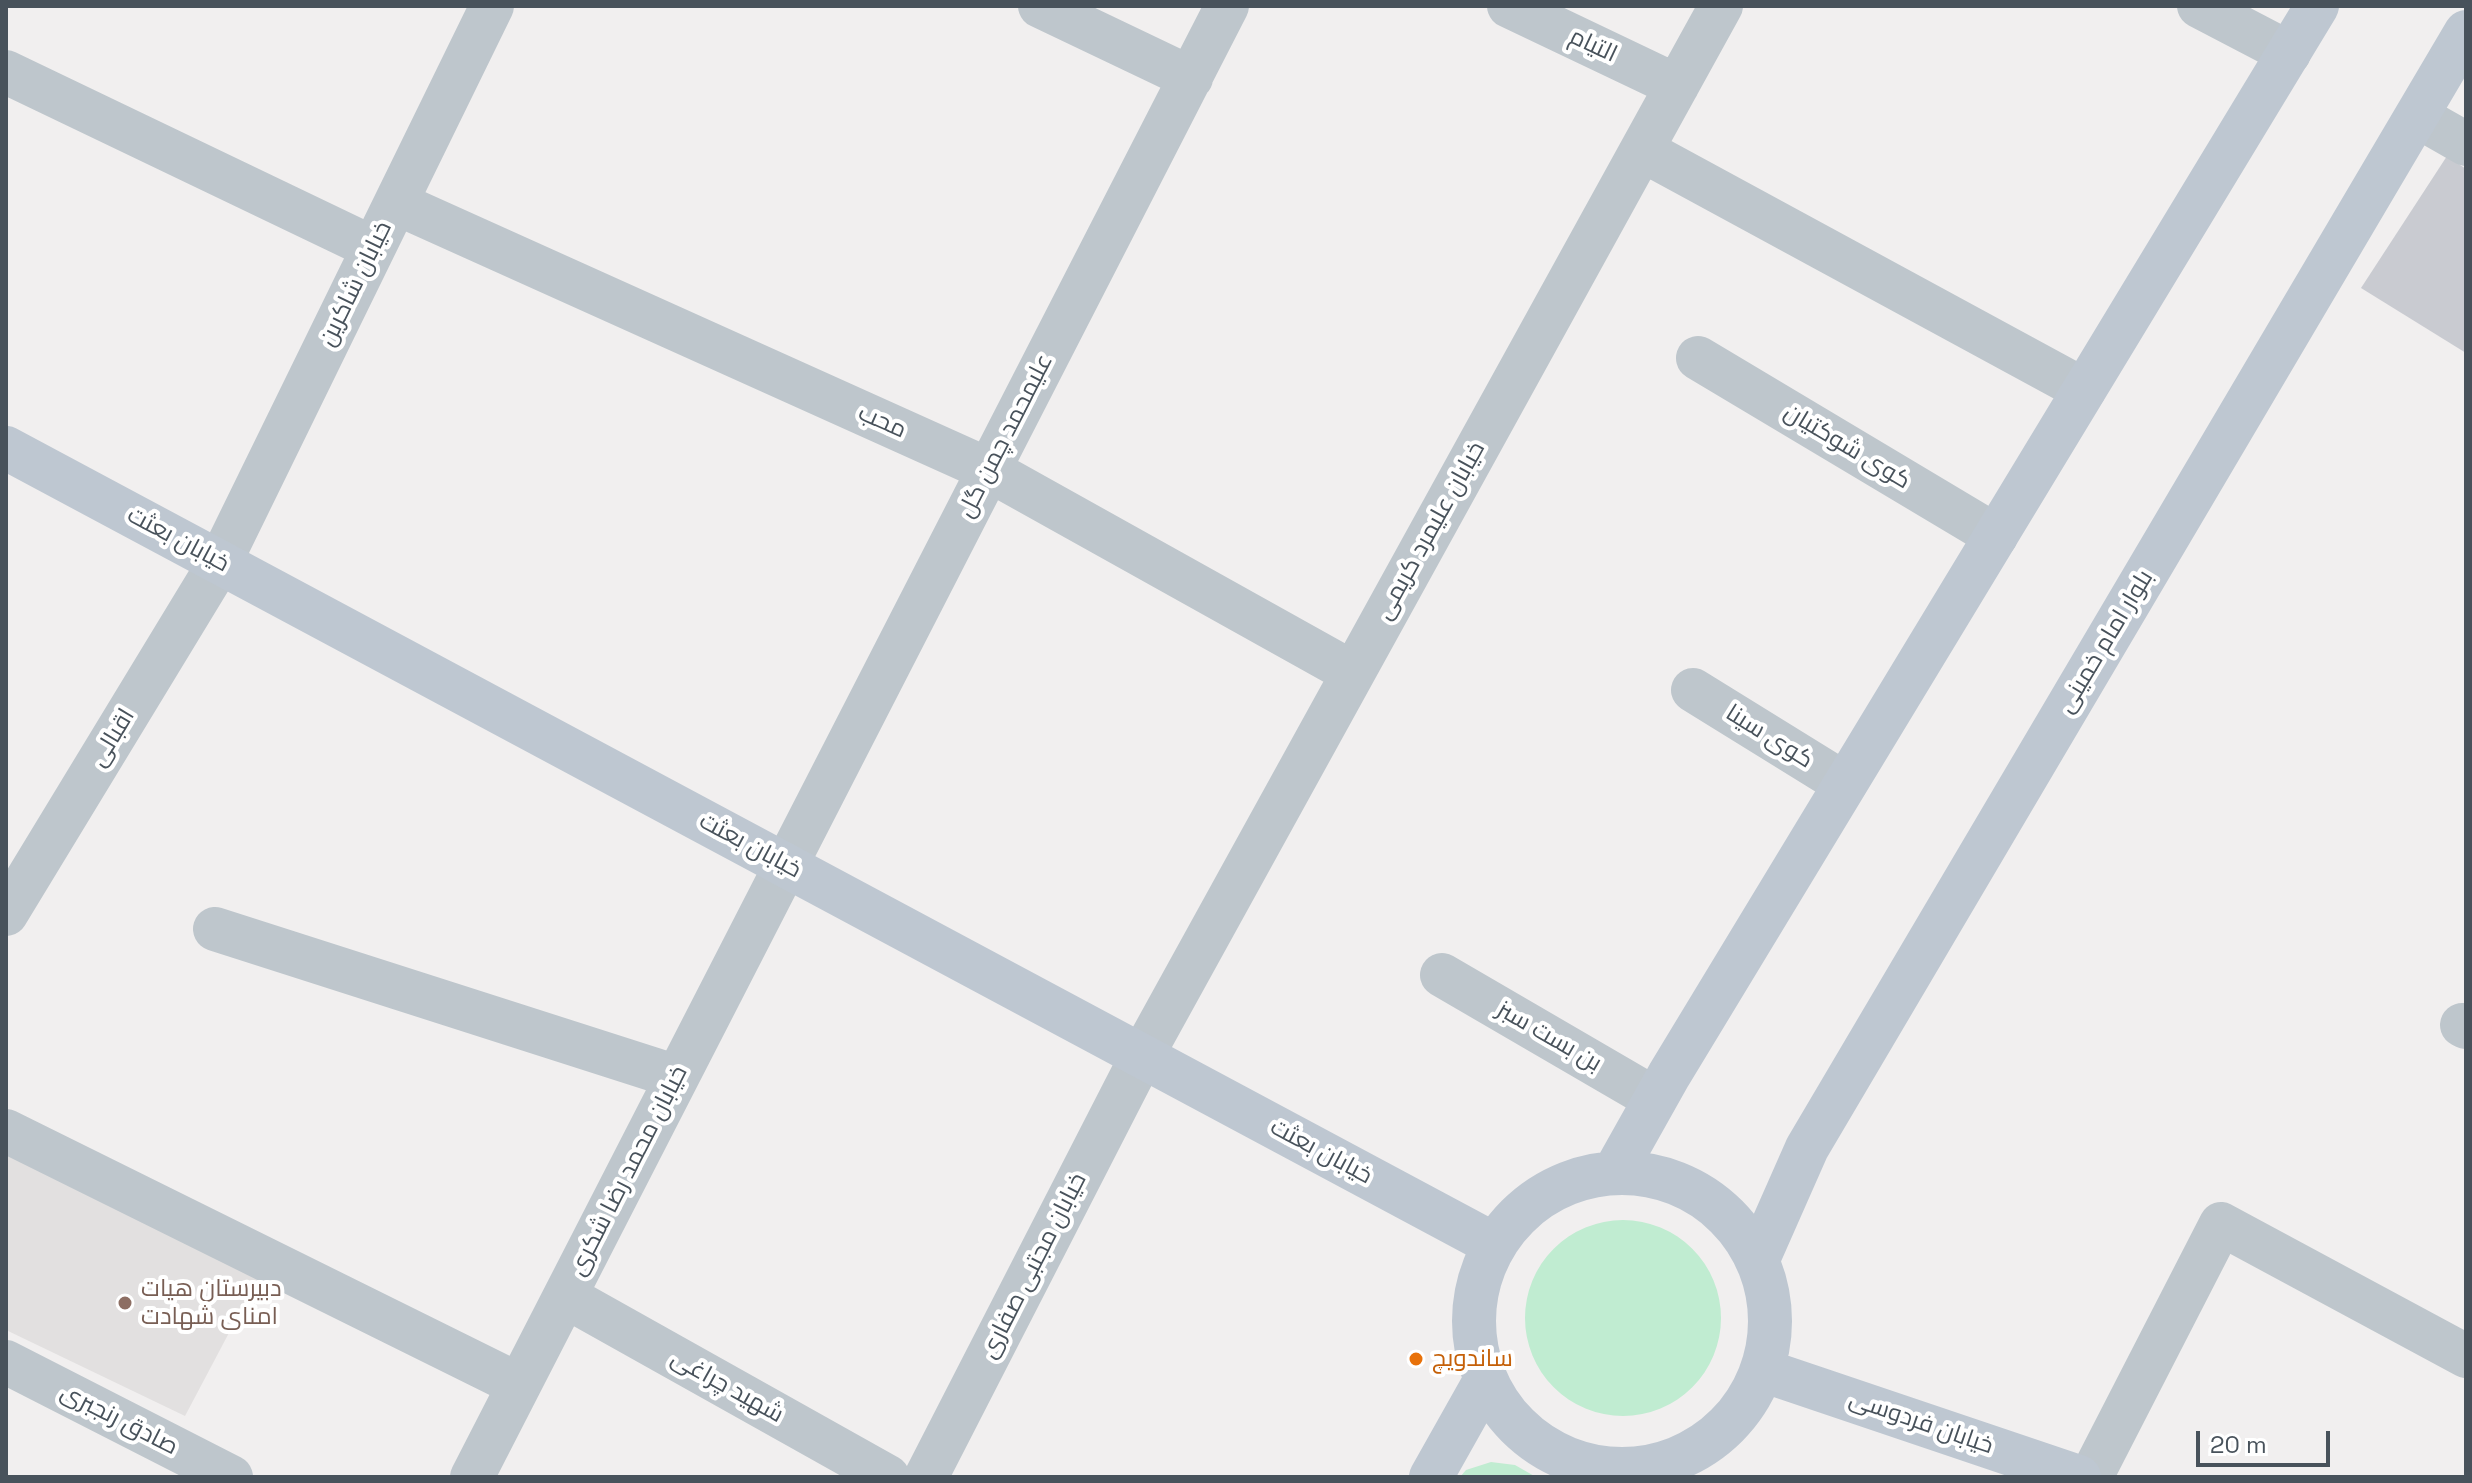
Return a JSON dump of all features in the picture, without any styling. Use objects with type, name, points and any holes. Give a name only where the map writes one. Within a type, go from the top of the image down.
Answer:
[{"type":"main road","points":[[1614,1173],[1655,1099],[2317,6]]},
{"type":"main road","name":"بلوار امام خمینی","points":[[1758,1259],[1807,1148],[2466,32]]},
{"type":"main road","name":"خیابان بعثت","points":[[6,448],[1493,1244]]},
{"type":"main road","points":[[1614,1173],[1658,1177],[1699,1194],[1733,1222],[1758,1259],[1770,1302],[1769,1344],[1762,1370],[1735,1419],[1704,1446],[1668,1463],[1626,1473],[1584,1465],[1543,1447],[1509,1419],[1485,1381],[1473,1335],[1476,1288],[1493,1244],[1525,1208],[1567,1183],[1614,1173]]},
{"type":"main road","name":"خیابان فردوسی","points":[[1762,1370],[2079,1477]]},
{"type":"main road","points":[[1431,1477],[1485,1381]]},
{"type":"street","name":"خیابان شاکرین","points":[[220,562],[492,6]]},
{"type":"street","points":[[1040,6],[1191,78]]},
{"type":"street","name":"علیمحمد چمن گل","points":[[785,865],[1227,6]]},
{"type":"street","name":"التیام","points":[[1509,6],[1677,86]]},
{"type":"street","name":"خیابان علیمرد کریمی","points":[[1142,1056],[1721,6]]},
{"type":"street","points":[[2199,6],[2289,53]]},
{"type":"street","points":[[6,72],[373,248]]},
{"type":"street","points":[[2417,116],[2466,144]]},
{"type":"street","points":[[1642,150],[2084,390]]},
{"type":"street","name":"محب","points":[[396,203],[989,470],[1353,673]]},
{"type":"street","name":"کوی شوکتیان","points":[[1698,358],[1996,536]]},
{"type":"street","name":"اقبالی","points":[[6,914],[220,562]]},
{"type":"street","name":"کوی سینا","points":[[1693,690],[1845,784]]},
{"type":"street","name":"خیابان محمد رضا شکری","points":[[472,1477],[785,865]]},
{"type":"street","points":[[215,929],[677,1077]]},
{"type":"street","name":"بن بست سبز","points":[[1442,975],[1655,1099]]},
{"type":"street","name":"خیابان مجتبی صفاری","points":[[926,1477],[1142,1056]]},
{"type":"street","points":[[6,1131],[519,1385]]},
{"type":"street","points":[[2091,1477],[2221,1224],[2466,1356]]},
{"type":"street","name":"شهید چراغی","points":[[565,1296],[888,1477]]},
{"type":"street","name":"صادق رنجبری","points":[[6,1362],[231,1477]]},
{"type":"shaded area","name":"دبیرستان هیات امنای شهادت","points":[[6,1153],[259,1276],[185,1416],[6,1330]]},
{"type":"green space","points":[[1623,1220],[1661,1227],[1692,1249],[1714,1280],[1721,1318],[1714,1356],[1692,1387],[1661,1409],[1623,1416],[1585,1409],[1554,1387],[1532,1356],[1525,1318],[1532,1280],[1554,1249],[1585,1227]]},
{"type":"green space","points":[[1491,1462],[1515,1465],[1536,1477],[1460,1477],[1466,1470]]},
{"type":"building","points":[[2447,156],[2466,169],[2466,353],[2361,288]]},
{"type":"place","name":"دبیرستان هیات امنای شهادت","points":[[125,1303]]},
{"type":"place","name":"ساندویچ","points":[[1416,1359]]}]
